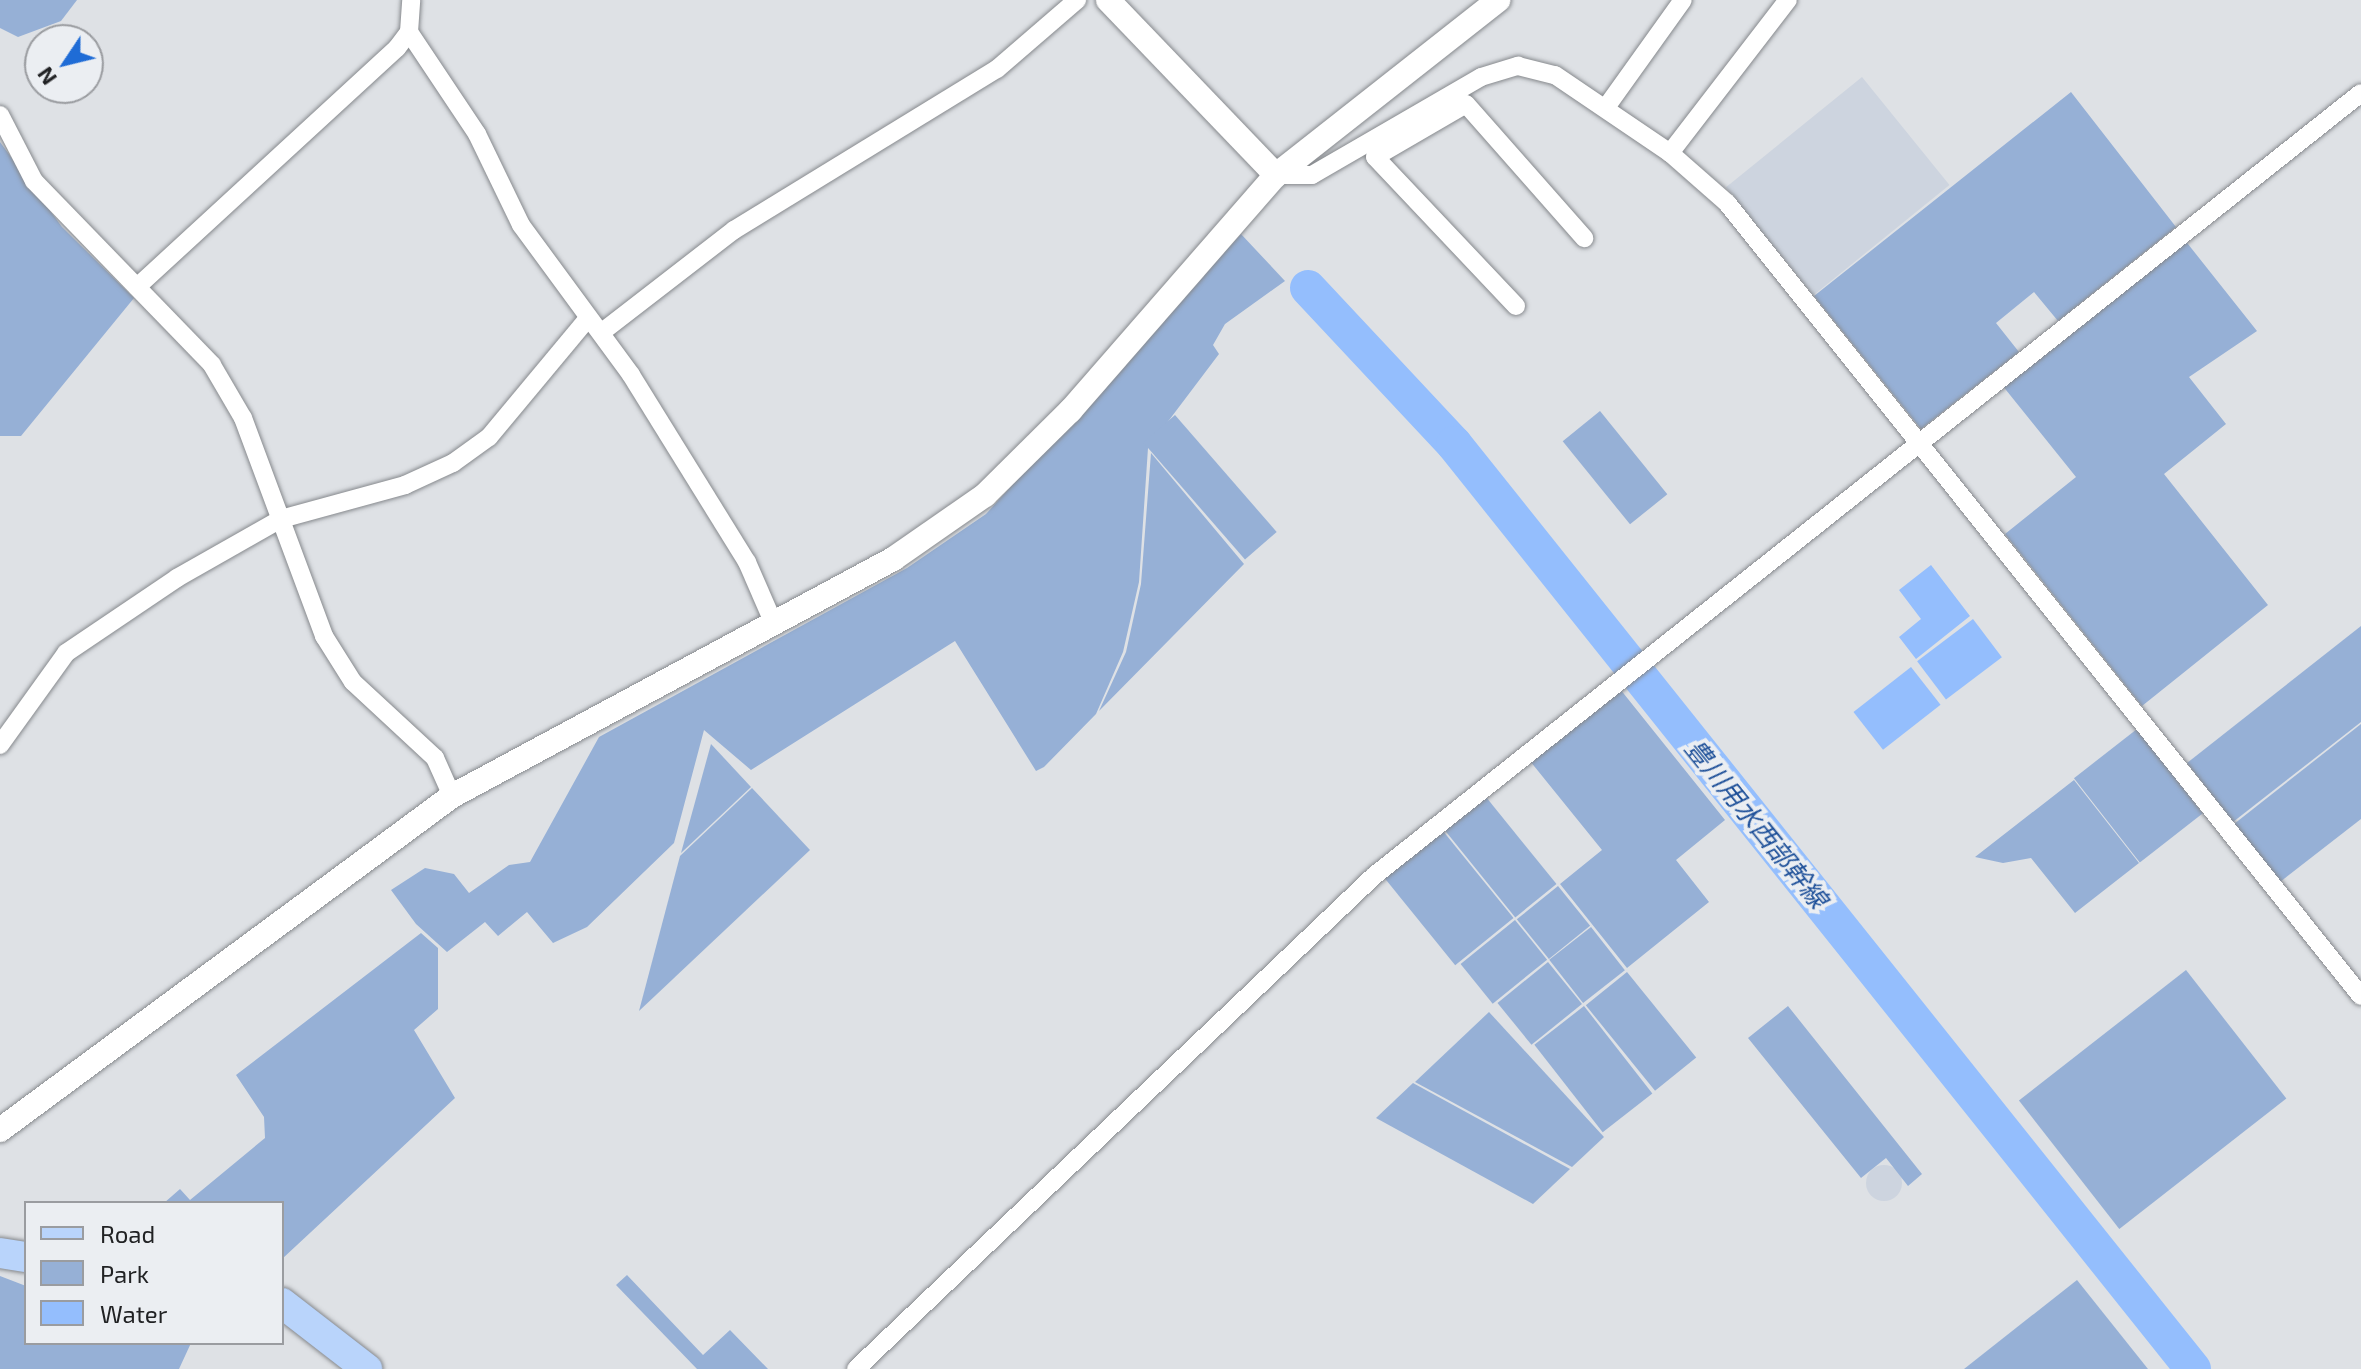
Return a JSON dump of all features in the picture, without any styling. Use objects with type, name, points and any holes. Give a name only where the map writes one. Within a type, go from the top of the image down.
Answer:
[{"type":"main road","points":[[0,1253],[24,1257]]},
{"type":"main road","points":[[284,1305],[367,1369]]},
{"type":"street","points":[[411,0],[409,32],[477,134],[521,225],[588,318],[602,332],[747,562],[774,624]]},
{"type":"street","points":[[602,332],[734,230],[997,69],[1077,0]]},
{"type":"street","points":[[1108,0],[1276,175],[1312,175],[1500,69],[1535,67],[1607,106],[1670,153],[1715,190],[2361,996]]},
{"type":"street","points":[[0,1130],[452,796],[893,559],[985,495],[1070,411],[1276,175],[1498,0]]},
{"type":"street","points":[[1607,106],[1683,0]]},
{"type":"street","points":[[1670,153],[1788,0]]},
{"type":"street","points":[[137,287],[409,32]]},
{"type":"street","points":[[856,1369],[1375,875],[1645,662],[1918,440],[2361,93]]},
{"type":"street","points":[[1516,306],[1375,157],[1466,104],[1584,238]]},
{"type":"street","points":[[0,115],[34,181],[137,287],[228,389],[336,658],[435,758],[452,796]]},
{"type":"street","points":[[0,745],[45,675],[90,633],[281,519],[405,485],[453,463],[489,437],[588,318]]},
{"type":"shaded area","points":[[1862,77],[1949,185],[1813,295],[1726,187]]},
{"type":"shaded area","points":[[1884,1165],[1897,1170],[1902,1183],[1897,1196],[1884,1201],[1871,1196],[1866,1183],[1871,1170]]},
{"type":"green space","points":[[0,0],[77,0],[61,21],[24,24],[24,35],[18,37],[0,28]]},
{"type":"green space","points":[[2071,92],[2176,227],[2058,321],[2034,292],[1996,323],[2019,352],[1921,429],[1814,296]]},
{"type":"green space","points":[[0,142],[62,227],[134,298],[21,436],[0,436]]},
{"type":"green space","points":[[1241,234],[1285,281],[1225,324],[1213,345],[1219,354],[1148,448],[1139,582],[1123,652],[1096,714],[1044,767],[1036,771],[955,641],[751,770],[704,730],[674,843],[587,927],[553,943],[527,912],[498,936],[485,922],[447,952],[416,924],[391,890],[425,868],[454,874],[469,893],[509,865],[530,862],[599,737],[907,568],[986,514]]},
{"type":"green space","points":[[2184,239],[2257,331],[2189,377],[2226,424],[2164,474],[2268,605],[2142,706],[2005,534],[2076,477],[2002,385]]},
{"type":"green space","points":[[1600,411],[1667,494],[1630,524],[1563,441]]},
{"type":"green space","points":[[1175,415],[1277,532],[1245,560],[1143,443]]},
{"type":"green space","points":[[1151,453],[1244,564],[1099,711],[1126,652],[1141,584]]},
{"type":"green space","points":[[2361,626],[2361,722],[2233,822],[2187,763]]},
{"type":"green space","points":[[1620,689],[1725,820],[1676,860],[1709,902],[1627,968],[1560,884],[1602,850],[1530,761]]},
{"type":"green space","points":[[2361,724],[2361,819],[2280,882],[2234,824]]},
{"type":"green space","points":[[2137,729],[2203,813],[2140,863],[2074,778]]},
{"type":"green space","points":[[711,744],[751,787],[681,853]]},
{"type":"green space","points":[[2074,780],[2139,863],[2075,913],[2031,858],[2003,863],[1975,857]]},
{"type":"green space","points":[[752,788],[810,850],[639,1011],[680,856]]},
{"type":"green space","points":[[1486,797],[1556,884],[1515,917],[1445,830]]},
{"type":"green space","points":[[1443,831],[1513,918],[1455,965],[1385,878]]},
{"type":"green space","points":[[1558,886],[1590,926],[1549,959],[1517,919]]},
{"type":"green space","points":[[1515,920],[1547,960],[1493,1004],[1461,964]]},
{"type":"green space","points":[[1591,927],[1625,970],[1583,1003],[1549,960]]},
{"type":"green space","points":[[421,933],[438,948],[438,1009],[414,1030],[455,1098],[284,1257],[284,1201],[166,1201],[180,1189],[190,1200],[265,1138],[264,1117],[236,1075]]},
{"type":"green space","points":[[1548,962],[1582,1004],[1531,1045],[1497,1003]]},
{"type":"green space","points":[[2186,970],[2286,1098],[2119,1229],[2019,1101]]},
{"type":"green space","points":[[1627,972],[1696,1057],[1655,1091],[1586,1005]]},
{"type":"green space","points":[[1584,1006],[1652,1093],[1603,1132],[1534,1045]]},
{"type":"green space","points":[[1788,1006],[1922,1174],[1908,1186],[1886,1158],[1861,1178],[1748,1038]]},
{"type":"green space","points":[[1489,1012],[1604,1137],[1572,1167],[1415,1082]]},
{"type":"green space","points":[[1413,1083],[1570,1169],[1533,1204],[1376,1118]]},
{"type":"green space","points":[[627,1275],[703,1355],[730,1330],[768,1369],[697,1369],[616,1285]]},
{"type":"green space","points":[[0,1276],[24,1285],[24,1345],[190,1345],[179,1369],[0,1369]]},
{"type":"green space","points":[[2077,1280],[2148,1369],[1964,1369]]},
{"type":"water","points":[[1931,565],[1970,616],[1916,659],[1899,637],[1921,619],[1899,590]]},
{"type":"water","points":[[1973,619],[2002,657],[1946,699],[1917,661]]},
{"type":"water","points":[[1911,667],[1941,705],[1883,750],[1853,712]]},
{"type":"waterway","name":"豊川用水西部幹線","points":[[1308,288],[1454,444],[2193,1369]]}]
